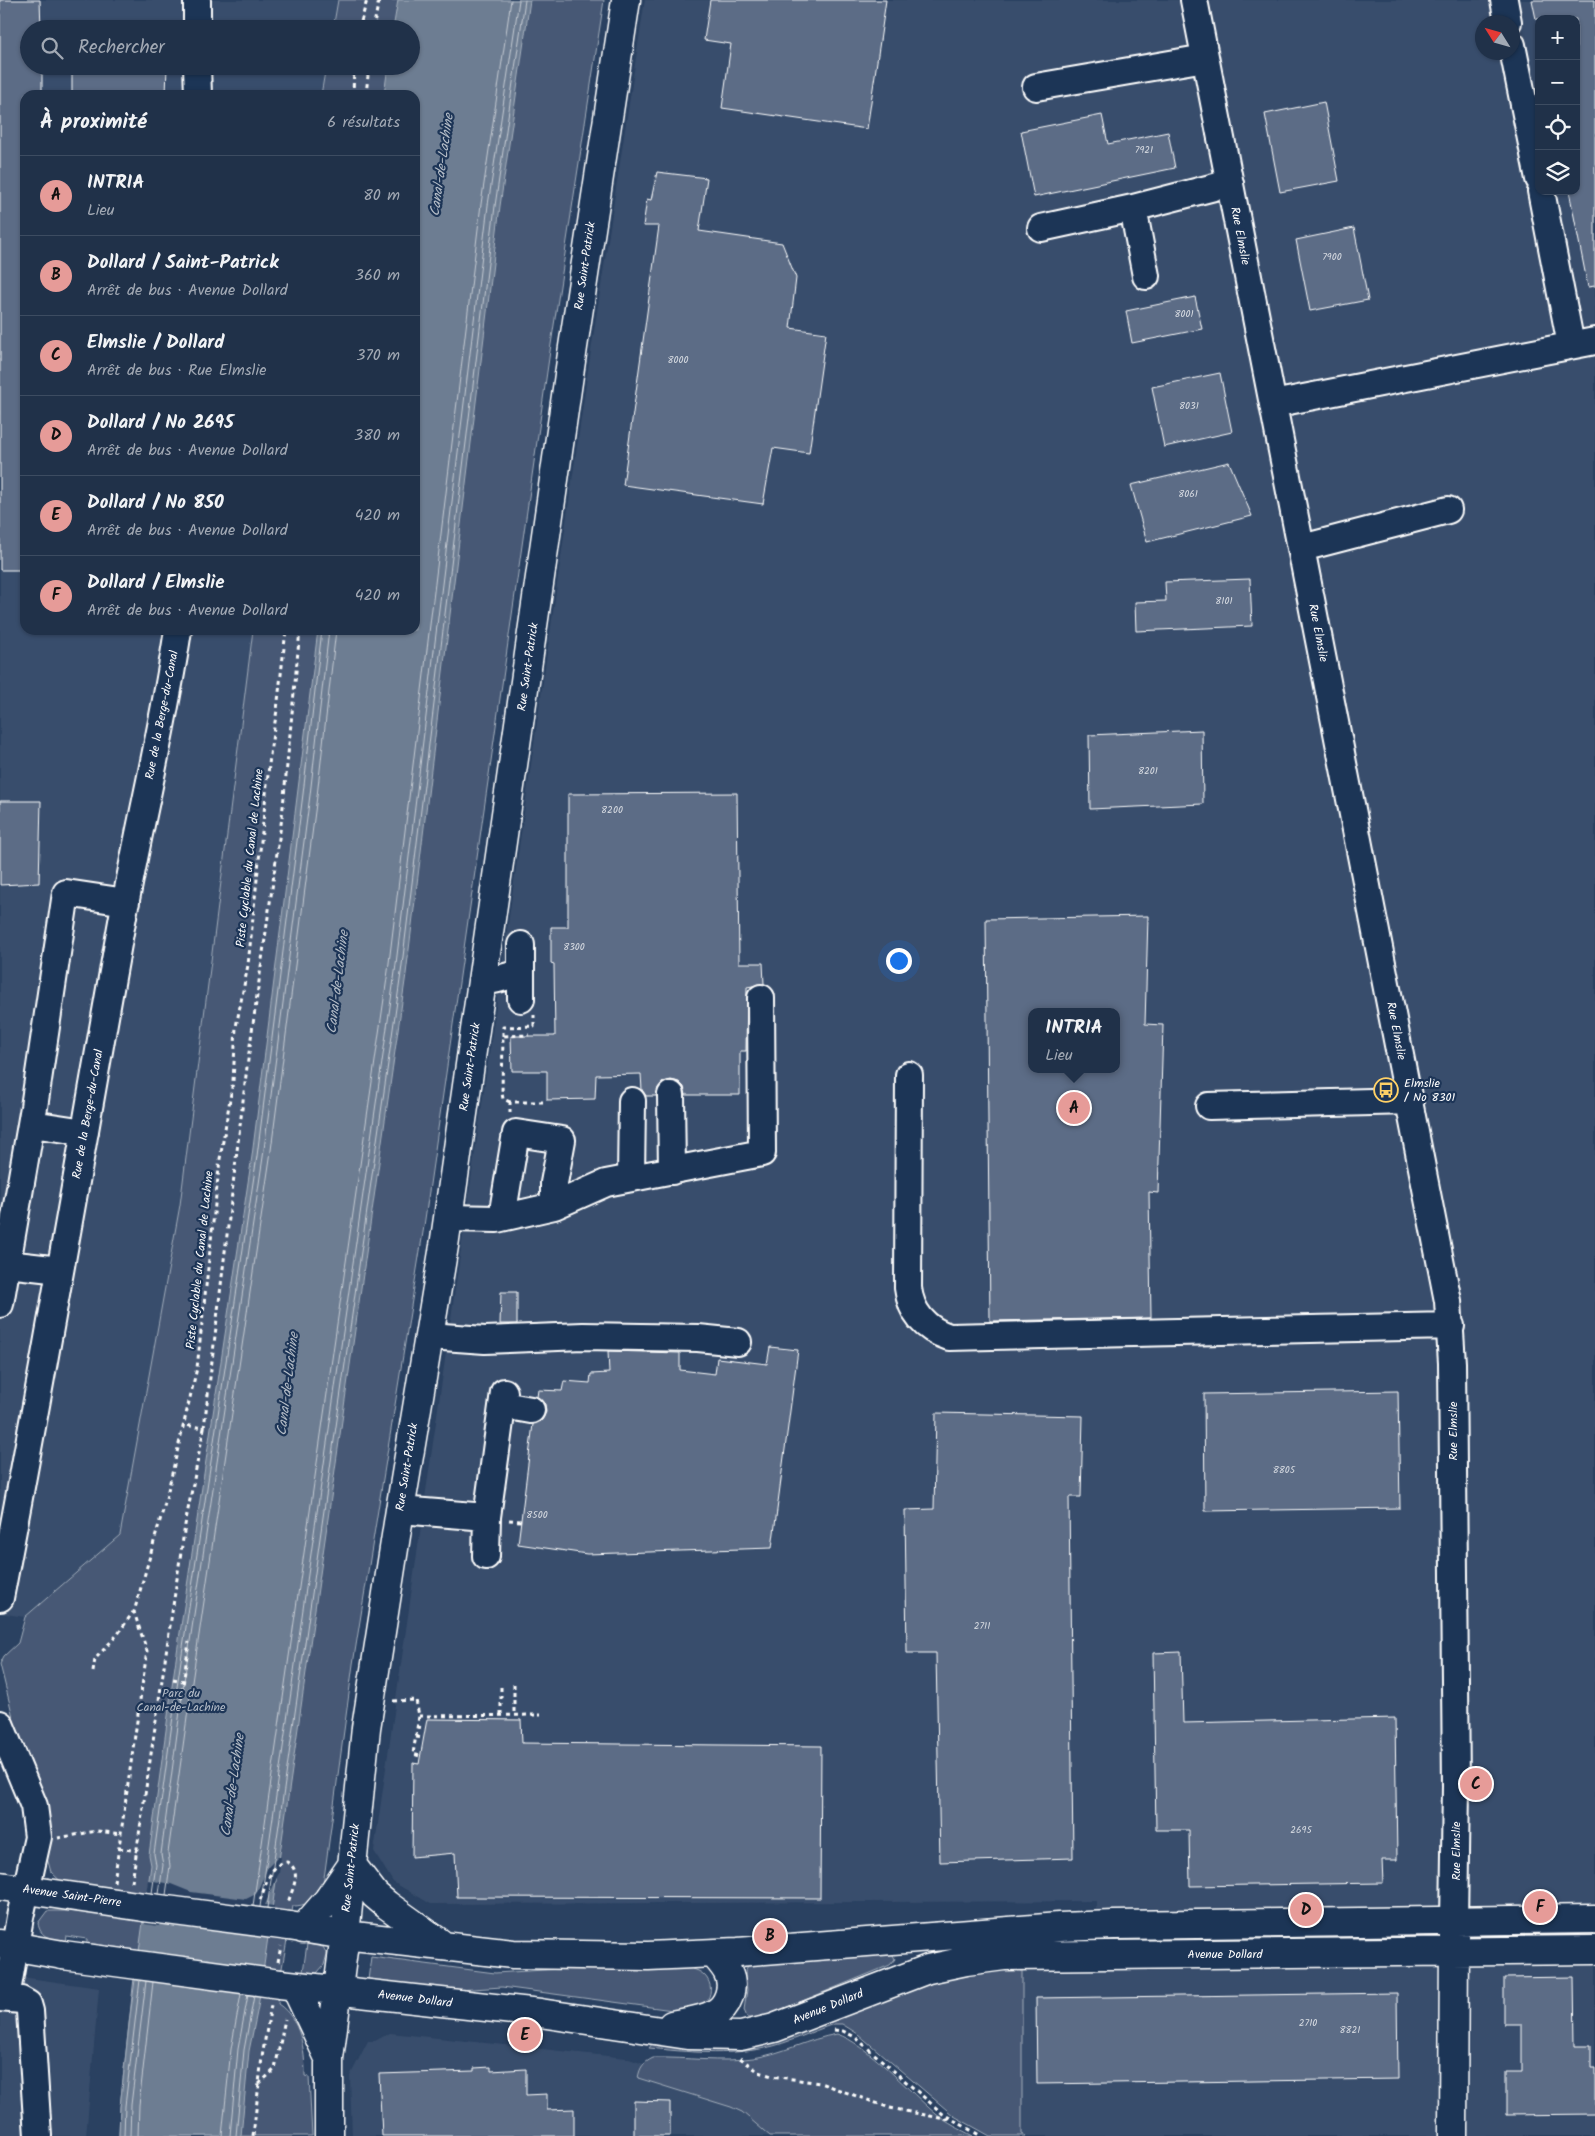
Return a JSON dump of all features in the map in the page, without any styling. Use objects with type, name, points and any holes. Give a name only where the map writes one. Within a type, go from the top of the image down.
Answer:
[{"type":"main road","name":"Rue Saint-Patrick","points":[[329,2136],[329,2058],[364,1745],[448,1218],[592,218],[626,0]]},
{"type":"main road","points":[[296,1928],[328,1900],[352,1865],[376,1895],[393,1911],[445,1947]]},
{"type":"main road","name":"Avenue Saint-Pierre","points":[[0,1886],[26,1890],[137,1895]]},
{"type":"main road","points":[[137,1895],[296,1928],[445,1947],[537,1955],[648,1956],[714,1954],[1059,1927],[1187,1923],[1454,1922],[1595,1919]]},
{"type":"main road","name":"Rue Elmslie","points":[[1453,2136],[1454,1922]]},
{"type":"main road","name":"Avenue Dollard","points":[[7,1945],[63,1955],[288,1985],[540,2013],[710,2036],[758,2033],[928,1969],[1004,1956],[1595,1950]]},
{"type":"main road","points":[[650,2029],[707,2017],[721,2010],[729,1997],[731,1982],[726,1968],[714,1954]]},
{"type":"main road","points":[[288,1985],[329,2058]]},
{"type":"street","points":[[197,0],[197,20]]},
{"type":"street","name":"Rue Elmslie","points":[[1194,0],[1442,1262],[1451,1326],[1456,1755],[1454,1922]]},
{"type":"street","points":[[1504,0],[1507,15]]},
{"type":"street","points":[[1036,87],[1205,58]]},
{"type":"street","points":[[1515,60],[1535,159]]},
{"type":"street","points":[[197,75],[198,90]]},
{"type":"street","points":[[1041,228],[1133,208],[1230,183]]},
{"type":"street","points":[[1273,404],[1583,343],[1542,195]]},
{"type":"street","points":[[1133,208],[1146,276]]},
{"type":"street","points":[[1302,548],[1448,510]]},
{"type":"street","name":"Rue de la Berge-du-Canal","points":[[0,1598],[126,902],[177,635]]},
{"type":"street","points":[[0,1304],[32,1124],[66,893],[126,902]]},
{"type":"street","points":[[483,981],[495,982],[513,974],[521,986],[521,945]]},
{"type":"street","points":[[448,1218],[489,1220],[504,1217],[554,1206],[606,1183],[762,1153],[761,998]]},
{"type":"street","points":[[909,1075],[909,1294],[914,1312],[936,1333],[949,1337],[1451,1326]]},
{"type":"street","points":[[671,1096],[672,1171]]},
{"type":"street","points":[[630,1178],[632,1101]]},
{"type":"street","points":[[1209,1106],[1410,1101]]},
{"type":"street","points":[[32,1124],[85,1132]]},
{"type":"street","points":[[504,1217],[504,1205],[516,1133],[562,1140],[554,1183],[554,1206]]},
{"type":"street","points":[[7,1264],[46,1270],[60,1270]]},
{"type":"street","points":[[429,1336],[485,1340],[602,1336],[698,1338],[738,1342]]},
{"type":"street","points":[[486,1556],[488,1517],[504,1398],[531,1410]]},
{"type":"street","points":[[400,1510],[488,1517]]},
{"type":"street","points":[[0,1724],[34,1806],[37,1819],[38,1837],[26,1890],[7,1945],[3,1998],[22,2000],[28,2004],[30,2011],[38,2136]]},
{"type":"path","points":[[361,20],[367,0]]},
{"type":"path","points":[[375,20],[379,0]]},
{"type":"path","points":[[353,90],[354,75]]},
{"type":"path","points":[[367,90],[368,75]]},
{"type":"path","name":"Piste Cyclable du Canal de Lachine","points":[[134,1612],[165,1503],[196,1368],[220,1159],[233,1081],[236,1027],[248,965],[270,746],[277,710],[285,635]]},
{"type":"path","points":[[137,1895],[137,1851],[185,1525],[204,1428],[247,1067],[282,817],[300,635]]},
{"type":"path","points":[[529,1035],[502,1036],[502,1093],[504,1099],[510,1102],[544,1102]]},
{"type":"path","points":[[510,1102],[510,1117]]},
{"type":"path","points":[[184,1425],[204,1428]]},
{"type":"path","points":[[93,1672],[95,1659],[118,1634],[134,1612]]},
{"type":"path","points":[[114,1882],[147,1651],[134,1612]]},
{"type":"path","points":[[180,1707],[189,1642]]},
{"type":"path","points":[[173,1679],[184,1681]]},
{"type":"path","points":[[514,1684],[514,1715]]},
{"type":"path","points":[[501,1685],[501,1715]]},
{"type":"path","points":[[392,1701],[416,1700],[419,1716],[413,1754],[420,1756]]},
{"type":"path","points":[[419,1716],[541,1715]]},
{"type":"path","points":[[417,1727],[425,1728]]},
{"type":"path","points":[[416,1737],[423,1738]]},
{"type":"path","points":[[54,1838],[96,1831],[121,1834]]},
{"type":"path","points":[[119,1848],[137,1851]]},
{"type":"path","points":[[257,1906],[273,1870],[281,1863],[287,1862]]},
{"type":"path","points":[[259,2085],[275,2069],[286,2017]]},
{"type":"path","points":[[254,2136],[259,2085],[268,2030]]},
{"type":"path","points":[[843,2031],[869,2049],[951,2120],[981,2136]]},
{"type":"path","points":[[738,2056],[759,2072],[772,2076],[820,2083],[877,2105],[951,2120]]},
{"type":"shaded area","points":[[0,0],[338,0],[335,20],[20,20],[20,75],[324,75],[322,90],[20,90],[20,635],[252,635],[180,1205],[120,1535],[25,1617],[0,1613]]},
{"type":"shaded area","points":[[645,0],[1595,0],[1595,2136],[1026,2136],[1022,2134],[1022,1966],[1097,1966],[1096,1901],[431,1904],[393,1882],[374,1851],[588,371]]},
{"type":"shaded area","points":[[0,1974],[99,1988],[86,2136],[0,2136]]},
{"type":"shaded area","points":[[390,2033],[626,2058],[687,2079],[753,2114],[777,2136],[352,2136],[350,2076],[368,2041],[375,2041]]},
{"type":"green space","name":"Parc du Canal-de-Lachine","points":[[338,0],[604,0],[550,351],[424,1226],[353,1664],[322,1890],[317,1889],[314,1897],[308,1902],[293,1906],[282,1968],[278,2004],[292,2018],[303,2046],[305,2076],[309,2077],[312,2136],[119,2136],[120,2107],[137,1950],[87,1943],[87,1939],[66,1936],[65,1942],[51,1939],[44,1935],[39,1928],[38,1923],[47,1911],[92,1911],[51,1872],[47,1858],[38,1785],[15,1725],[0,1664],[4,1656],[18,1643],[25,1617],[120,1535],[180,1205],[252,635],[420,635],[420,90],[322,90],[324,75],[420,75],[420,20],[335,20]]},
{"type":"green space","points":[[307,1944],[323,1947],[327,1954],[324,1965],[317,1973],[303,1972]]},
{"type":"green space","points":[[892,1953],[895,1959],[890,1965],[756,2020],[747,2017],[744,2010],[747,1990],[745,1971],[749,1964]]},
{"type":"green space","points":[[371,1957],[495,1973],[578,1968],[692,1966],[692,1969],[707,1978],[710,1993],[704,2004],[680,2011],[502,1987],[443,1991],[401,1987],[368,1980]]},
{"type":"green space","points":[[1022,1966],[1022,2134],[1026,2136],[990,2136],[954,2116],[858,2034],[842,2024],[834,2024],[765,2048],[736,2052],[678,2051],[649,2048],[652,2044],[693,2048],[787,2038],[945,1977]]},
{"type":"green space","points":[[837,2034],[849,2039],[875,2058],[941,2118],[973,2136],[770,2136],[742,2112],[731,2107],[638,2078],[642,2066],[653,2058],[728,2060],[753,2058]]},
{"type":"water","name":"Canal-de-Lachine","points":[[398,0],[530,0],[500,206],[406,974],[258,2007],[249,2051],[241,2136],[119,2136],[120,2107],[130,2016],[151,1865],[149,1855],[173,1679],[252,1156],[317,635],[420,635],[420,90],[385,90],[387,75],[420,75],[420,20],[395,20]]},
{"type":"pier","points":[[278,1857],[281,1857],[279,1873],[265,1905],[274,1906],[270,1938],[160,1922],[159,1926],[145,1924],[145,1921],[142,1920],[148,1880],[171,1884],[191,1892],[246,1899],[256,1894],[268,1867]]},
{"type":"building","points":[[0,0],[40,0],[41,20],[20,20],[20,75],[42,75],[42,90],[20,90],[20,570],[0,570]]},
{"type":"building","points":[[710,0],[886,0],[867,129],[722,108],[731,44],[704,40]]},
{"type":"building","points":[[1532,0],[1595,0],[1595,286],[1588,287],[1570,195],[1580,195],[1580,15],[1535,15]]},
{"type":"building","points":[[72,75],[167,75],[166,90],[72,90]]},
{"type":"building","points":[[1324,102],[1339,181],[1280,192],[1265,114]]},
{"type":"building","points":[[1102,115],[1108,144],[1168,132],[1175,168],[1034,197],[1021,131]]},
{"type":"building","points":[[657,172],[707,178],[699,231],[782,243],[796,278],[790,328],[826,333],[809,453],[773,448],[763,504],[623,485],[659,226],[643,226],[647,199],[651,200]]},
{"type":"building","points":[[1354,228],[1368,300],[1310,311],[1296,240]]},
{"type":"building","points":[[1195,297],[1202,329],[1132,343],[1126,311]]},
{"type":"building","points":[[1220,373],[1232,432],[1164,447],[1152,387]]},
{"type":"building","points":[[1229,462],[1252,516],[1147,542],[1131,485]]},
{"type":"building","points":[[1250,579],[1252,626],[1136,631],[1135,602],[1166,601],[1165,582]]},
{"type":"building","points":[[1202,730],[1203,804],[1090,809],[1089,735]]},
{"type":"building","points":[[737,793],[739,963],[763,963],[764,984],[747,987],[746,1051],[740,1051],[740,1095],[686,1095],[684,1087],[679,1082],[671,1080],[663,1082],[658,1088],[656,1096],[646,1096],[642,1090],[641,1074],[596,1075],[595,1099],[547,1100],[547,1071],[512,1071],[511,1036],[555,1036],[554,964],[551,963],[551,927],[568,927],[568,794]]},
{"type":"building","points":[[0,801],[41,801],[39,883],[0,885]]},
{"type":"building","points":[[1148,916],[1145,1024],[1163,1025],[1158,1193],[1149,1192],[1151,1318],[990,1321],[986,919]]},
{"type":"building","points":[[501,1292],[517,1292],[517,1324],[500,1324]]},
{"type":"building","points":[[770,1347],[798,1350],[772,1548],[587,1554],[518,1544],[533,1424],[542,1420],[546,1412],[545,1404],[537,1397],[538,1390],[562,1391],[564,1381],[590,1383],[591,1374],[609,1373],[608,1351],[680,1353],[680,1370],[715,1374],[717,1358],[767,1364]]},
{"type":"building","points":[[1398,1391],[1400,1508],[1205,1511],[1204,1394]]},
{"type":"building","points":[[936,1413],[1083,1416],[1081,1497],[1069,1497],[1073,1858],[940,1862],[936,1653],[907,1653],[905,1510],[934,1509]]},
{"type":"building","points":[[1181,1652],[1183,1723],[1395,1718],[1397,1860],[1382,1860],[1383,1883],[1190,1886],[1189,1830],[1156,1830],[1153,1653]]},
{"type":"building","points":[[427,1719],[521,1720],[522,1743],[821,1746],[820,1898],[457,1897],[455,1853],[412,1857],[413,1763],[419,1764]]},
{"type":"building","points":[[1574,1977],[1575,2046],[1591,2046],[1591,2068],[1595,2068],[1595,2114],[1506,2115],[1506,2072],[1522,2072],[1522,2024],[1504,2024],[1504,1978]]},
{"type":"building","points":[[1397,1993],[1398,2079],[1037,2084],[1036,1998]]},
{"type":"building","points":[[491,2067],[491,2071],[526,2069],[526,2095],[547,2094],[547,2110],[574,2109],[574,2136],[382,2136],[379,2074],[474,2071],[474,2068]]},
{"type":"building","points":[[634,2101],[670,2102],[670,2136],[634,2136]]},
{"type":"place","name":"Elmslie / No 8301","points":[[1386,1090]]},
{"type":"place","name":"INTRIA","points":[[1074,1108]]},
{"type":"place","name":"Elmslie / Dollard","points":[[1476,1784]]},
{"type":"place","name":"Dollard / Elmslie","points":[[1540,1907]]},
{"type":"place","name":"Dollard / No 2695","points":[[1306,1910]]},
{"type":"place","name":"Dollard / Saint-Patrick","points":[[770,1936]]},
{"type":"place","name":"Dollard / No 850","points":[[525,2035]]}]
